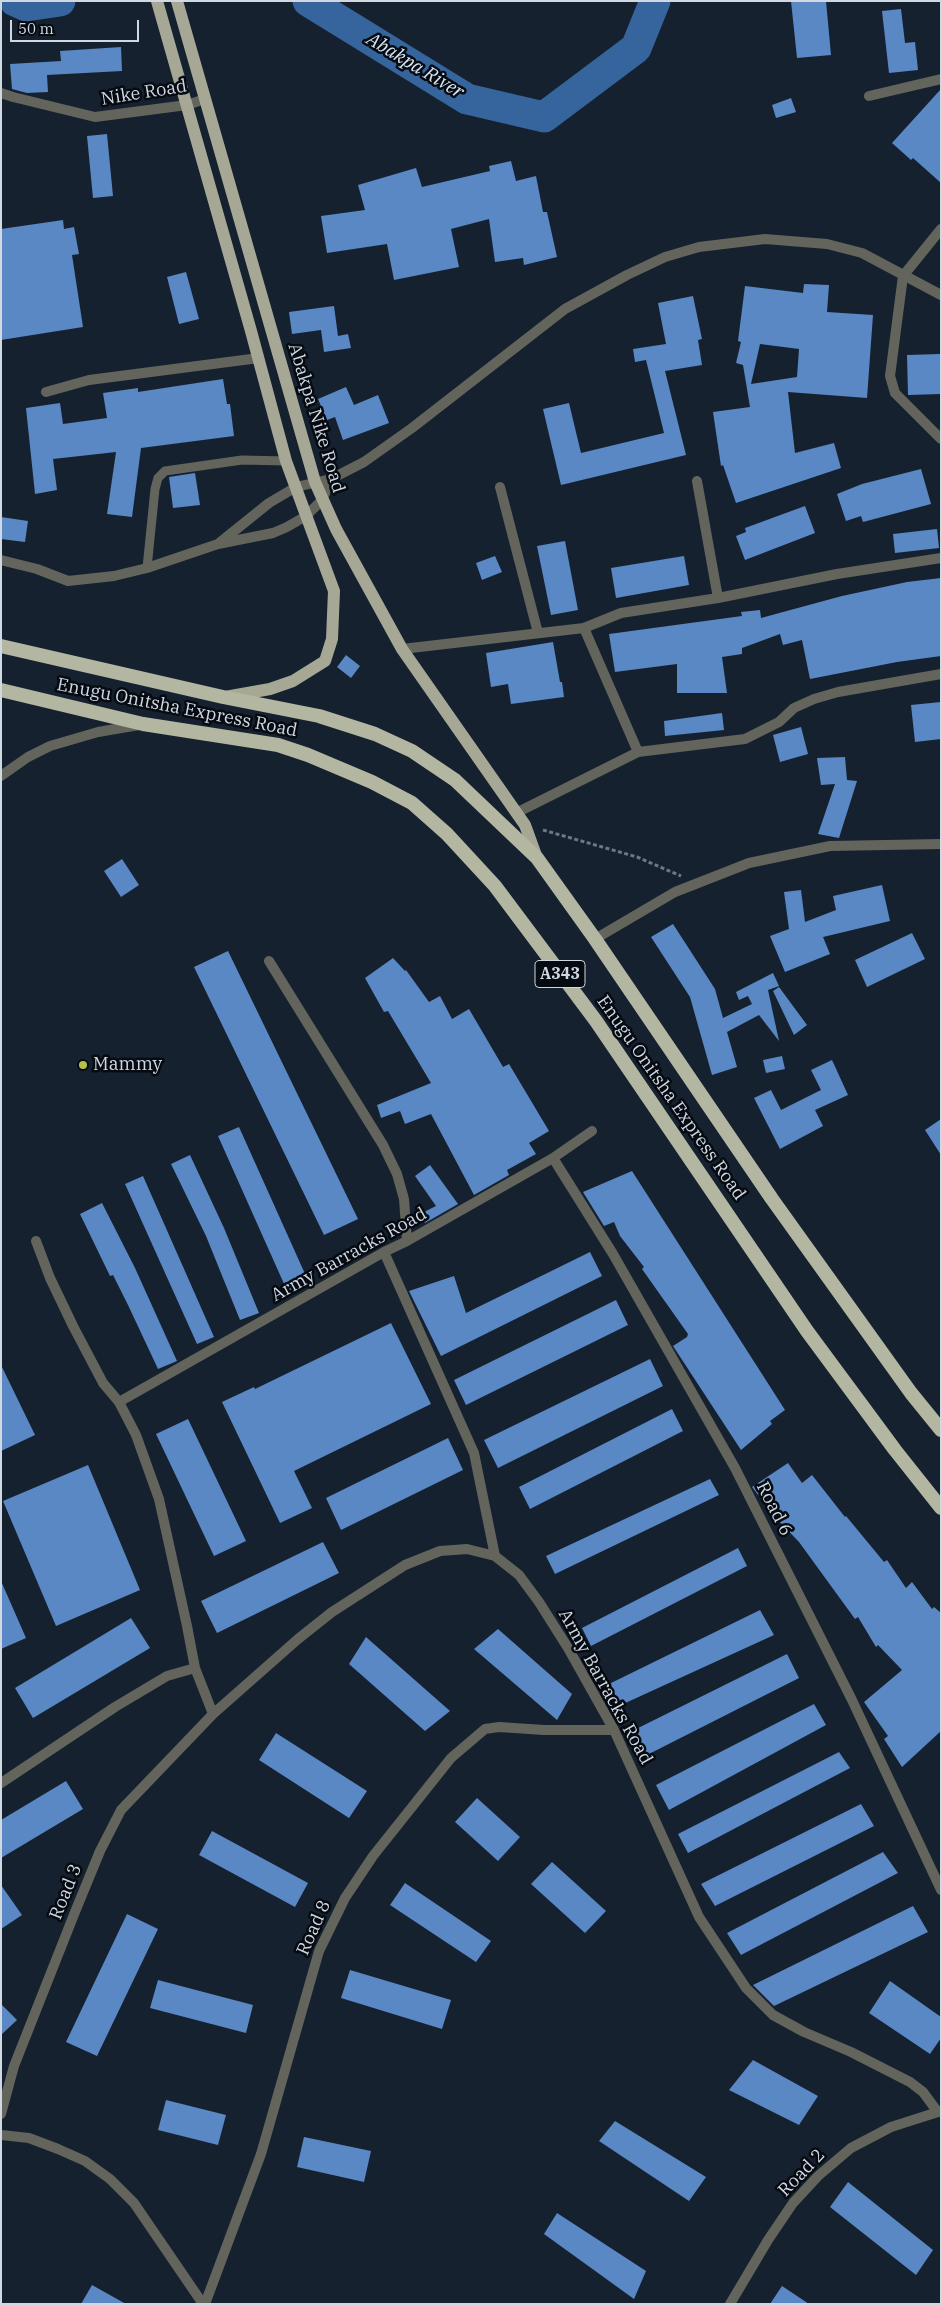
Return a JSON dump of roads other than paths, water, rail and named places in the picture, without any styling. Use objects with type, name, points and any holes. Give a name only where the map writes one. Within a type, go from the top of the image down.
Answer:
[{"type":"highway","name":"Enugu Onitsha Express Road","points":[[1,646],[223,697],[319,716],[375,734],[412,751],[455,780],[537,858],[595,939],[772,1199],[911,1393],[941,1430]]},
{"type":"highway","name":"Enugu Onitsha Express Road","points":[[1,690],[143,724],[278,745],[308,755],[372,782],[412,803],[447,834],[495,886],[596,1021],[808,1331],[895,1450],[941,1508]]},
{"type":"main road","name":"Abakpa Nike Road","points":[[157,1],[259,358],[286,461],[334,591],[332,639],[324,661],[293,681],[270,689],[223,697]]},
{"type":"main road","name":"Abakpa Nike Road","points":[[177,1],[315,482],[322,500],[364,582],[402,649],[525,825],[537,858]]},
{"type":"street","points":[[869,96],[941,79]]},
{"type":"street","name":"Nike Road","points":[[1,93],[94,117],[186,105],[205,98]]},
{"type":"street","points":[[941,229],[903,276],[890,376],[895,393],[941,439]]},
{"type":"street","points":[[218,544],[269,503],[296,487],[331,479],[364,462],[412,428],[565,310],[627,275],[665,257],[699,247],[765,239],[827,244],[862,252],[941,295]]},
{"type":"street","points":[[46,392],[89,380],[259,358]]},
{"type":"street","points":[[1,560],[37,569],[68,581],[114,576],[147,568],[218,544],[273,533],[306,516],[322,500],[331,479]]},
{"type":"street","points":[[697,481],[718,598]]},
{"type":"street","points":[[500,487],[538,633]]},
{"type":"street","points":[[402,649],[584,628],[621,613],[718,598],[837,574],[941,558]]},
{"type":"street","points":[[584,628],[638,752]]},
{"type":"street","points":[[516,813],[638,752],[745,739],[779,722],[794,708],[814,699],[838,692],[941,674]]},
{"type":"street","points":[[1,776],[28,757],[67,739],[143,724]]},
{"type":"street","points":[[595,939],[675,892],[749,863],[830,846],[941,844]]},
{"type":"street","points":[[269,961],[382,1145],[397,1174],[404,1199],[407,1241]]},
{"type":"street","name":"Army Barracks Road","points":[[119,1402],[553,1158],[592,1131]]},
{"type":"street","name":"Road 6","points":[[553,1158],[613,1254],[736,1468],[852,1700],[941,1890]]},
{"type":"street","points":[[36,1241],[50,1278],[73,1326],[103,1383],[119,1402],[136,1435],[158,1499],[184,1608],[195,1668],[213,1714]]},
{"type":"street","points":[[384,1252],[474,1453],[495,1556]]},
{"type":"street","name":"Army Barracks Road","points":[[213,1714],[325,1617],[368,1587],[405,1565],[440,1551],[467,1549],[495,1556],[519,1575],[539,1602],[568,1648],[614,1730],[698,1917],[746,1988],[773,2015],[804,2032],[851,2052],[910,2082],[923,2092],[939,2111]]},
{"type":"street","points":[[1,1783],[115,1706],[167,1676],[195,1668]]},
{"type":"street","name":"Road 3","points":[[1,2114],[14,2066],[100,1850],[121,1810],[213,1714]]},
{"type":"street","name":"Road 8","points":[[204,2304],[261,2154],[318,1952],[345,1898],[374,1856],[451,1758],[485,1729],[499,1727],[544,1730],[614,1730]]},
{"type":"street","name":"Road 2","points":[[730,2304],[768,2240],[793,2203],[818,2176],[851,2148],[891,2127],[939,2111]]},
{"type":"street","points":[[1,2135],[29,2138],[58,2149],[84,2162],[110,2179],[134,2203],[204,2304]]},
{"type":"lane","points":[[147,568],[155,489],[158,478],[165,471],[242,460],[286,461]]},
{"type":"waterway","name":"Abakpa River","points":[[15,1],[26,6],[60,1]]},
{"type":"waterway","name":"Abakpa River","points":[[308,1],[467,99],[544,117],[636,48],[655,1]]},
{"type":"place","name":"Mammy","points":[[83,1065]]}]
